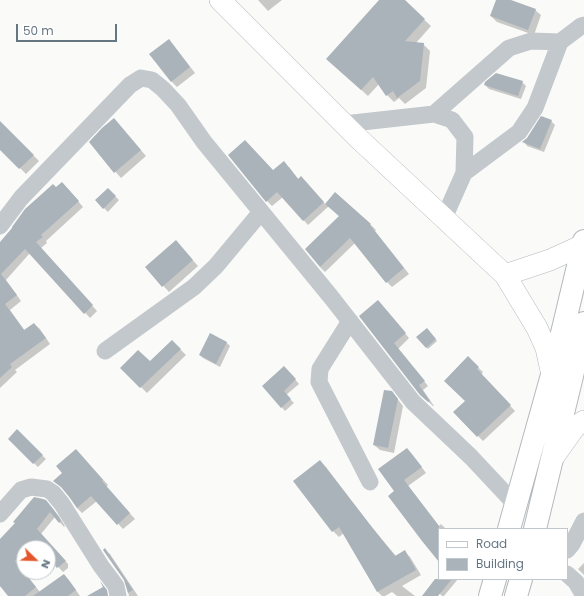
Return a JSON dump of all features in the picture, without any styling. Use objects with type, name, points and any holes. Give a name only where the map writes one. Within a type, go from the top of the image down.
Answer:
[{"type":"highway","points":[[509,528],[552,375],[584,243]]},
{"type":"highway","points":[[535,528],[584,323]]},
{"type":"highway","points":[[490,596],[495,580]]},
{"type":"highway","points":[[516,596],[521,580]]},
{"type":"main road","points":[[220,0],[344,124],[505,275],[537,328],[546,348],[552,375]]},
{"type":"main road","points":[[505,275],[550,260],[584,243]]},
{"type":"main road","points":[[553,458],[575,427],[584,421]]},
{"type":"street","points":[[464,173],[518,132],[535,108],[560,42],[584,25]]},
{"type":"street","points":[[434,114],[509,48],[531,41],[560,42]]},
{"type":"street","points":[[0,226],[38,180],[130,85],[141,78],[152,80],[173,100],[204,142],[350,321],[413,402],[471,458],[516,505]]},
{"type":"street","points":[[344,124],[434,114],[452,120],[465,137],[464,173],[444,218]]},
{"type":"street","points":[[105,351],[194,286],[216,266],[261,212]]},
{"type":"street","points":[[350,321],[320,369],[319,382],[370,482]]},
{"type":"street","points":[[0,514],[21,490],[31,487],[47,488],[54,493],[62,504],[101,566],[116,586],[118,596]]},
{"type":"street","points":[[568,549],[584,521]]},
{"type":"street","points":[[568,575],[576,582],[584,596]]},
{"type":"building","points":[[379,0],[405,0],[425,19],[405,41],[424,43],[420,81],[397,98],[393,91],[386,96],[373,77],[361,90],[326,59]]},
{"type":"building","points":[[496,0],[511,0],[536,9],[528,30],[490,16]]},
{"type":"building","points":[[169,39],[190,67],[171,82],[149,54]]},
{"type":"building","points":[[496,73],[523,81],[518,96],[484,85],[485,82]]},
{"type":"building","points":[[541,116],[552,120],[540,149],[522,142],[527,138]]},
{"type":"building","points":[[114,118],[141,150],[114,173],[89,142]]},
{"type":"building","points":[[0,121],[34,155],[19,169],[0,150]]},
{"type":"building","points":[[245,140],[273,170],[284,161],[298,179],[301,176],[324,202],[303,221],[277,192],[266,202],[228,155]]},
{"type":"building","points":[[62,182],[79,201],[41,235],[43,237],[36,242],[93,305],[84,314],[25,249],[1,274],[17,295],[5,304],[24,330],[34,323],[46,338],[10,364],[12,367],[0,378],[0,242],[25,209],[53,184],[56,187]]},
{"type":"building","points":[[108,188],[116,196],[103,209],[95,200]]},
{"type":"building","points":[[335,192],[371,224],[370,225],[404,268],[386,283],[350,238],[320,267],[305,249],[339,216],[325,204]]},
{"type":"building","points":[[176,240],[193,260],[162,287],[145,267]]},
{"type":"building","points":[[378,300],[406,333],[394,343],[425,381],[419,385],[430,401],[428,402],[420,395],[359,316]]},
{"type":"building","points":[[427,328],[436,339],[426,348],[416,337]]},
{"type":"building","points":[[210,333],[227,342],[216,364],[199,355]]},
{"type":"building","points":[[172,340],[181,349],[140,388],[120,368],[138,350],[150,361]]},
{"type":"building","points":[[468,356],[479,367],[477,369],[511,405],[477,437],[453,412],[465,401],[444,381]]},
{"type":"building","points":[[284,366],[296,379],[284,391],[291,399],[281,408],[262,386]]},
{"type":"building","points":[[384,390],[392,391],[398,399],[388,448],[373,445]]},
{"type":"building","points":[[17,429],[43,455],[33,464],[8,439]]},
{"type":"building","points":[[407,448],[422,467],[404,480],[439,526],[438,561],[388,496],[394,491],[378,469]]},
{"type":"building","points":[[76,449],[130,513],[117,525],[91,496],[77,508],[61,487],[53,481],[62,473],[56,466]]},
{"type":"building","points":[[320,460],[395,556],[405,550],[416,570],[377,592],[339,527],[332,532],[293,481]]},
{"type":"building","points":[[34,497],[46,500],[61,521],[59,523],[50,512],[37,529],[47,540],[16,540],[16,580],[30,580],[36,587],[25,596],[8,596],[0,586],[0,539],[15,523],[13,522]]},
{"type":"building","points":[[105,548],[133,590],[128,593],[124,580],[103,550]]},
{"type":"building","points":[[56,550],[66,561],[57,568],[56,567]]},
{"type":"building","points":[[64,574],[76,590],[68,596],[33,596],[56,580]]},
{"type":"building","points":[[435,579],[451,580],[438,596],[422,596]]},
{"type":"building","points":[[100,581],[107,590],[108,596],[87,596],[103,587]]}]
